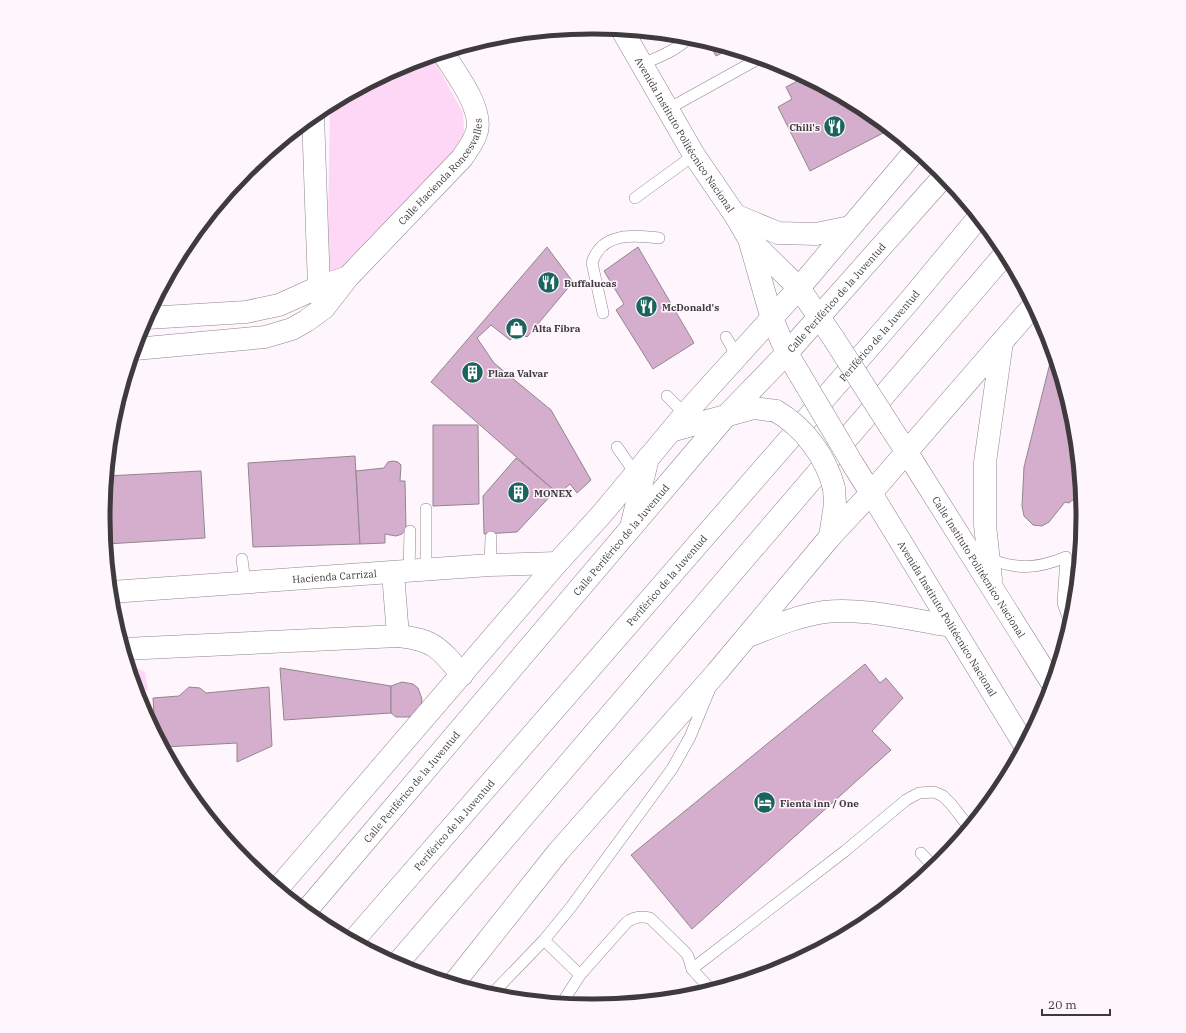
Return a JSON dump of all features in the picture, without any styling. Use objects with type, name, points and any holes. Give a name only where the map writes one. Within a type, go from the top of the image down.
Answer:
[{"type":"main road","name":"Avenida Instituto Politécnico Nacional","points":[[625,35],[694,155],[735,215],[749,239],[772,319],[787,354],[1021,739]]},
{"type":"main road","name":"Calle Hacienda Roncesvalles","points":[[141,348],[265,337],[292,329],[324,308],[348,278],[462,158],[477,130],[478,122],[474,104],[446,57]]},
{"type":"main road","points":[[313,124],[319,287],[324,308]]},
{"type":"main road","points":[[281,884],[601,515],[685,414],[772,319],[912,155]]},
{"type":"main road","name":"Calle Periférico de la Juventud","points":[[310,907],[725,417],[787,354],[940,181]]},
{"type":"main road","points":[[735,215],[778,233],[816,234],[850,227]]},
{"type":"main road","name":"Periférico de la Juventud","points":[[357,937],[911,300],[975,222]]},
{"type":"main road","name":"Avenida Instituto Politécnico Nacional","points":[[749,239],[799,288],[834,339],[891,428]]},
{"type":"main road","points":[[401,959],[1001,259]]},
{"type":"main road","name":"Calle Hacienda Roncesvalles","points":[[153,318],[246,312],[279,305],[319,287],[348,278]]},
{"type":"main road","points":[[457,979],[558,852],[716,672],[830,537],[871,493],[1029,310]]},
{"type":"main road","points":[[992,587],[985,526],[985,462],[1002,342]]},
{"type":"main road","points":[[671,431],[754,408],[776,411],[790,419],[806,435],[830,475],[834,488],[835,504],[830,537]]},
{"type":"main road","name":"Calle Instituto Politécnico Nacional","points":[[891,428],[1048,677]]},
{"type":"main road","points":[[631,528],[642,466]]},
{"type":"main road","name":"Hacienda Carrizal","points":[[117,592],[490,565],[558,563]]},
{"type":"main road","points":[[398,636],[409,571]]},
{"type":"main road","points":[[745,637],[802,617],[824,612],[850,611],[951,626]]},
{"type":"main road","points":[[129,649],[398,636],[425,640],[438,648],[462,675]]},
{"type":"lane","points":[[641,65],[684,43]]},
{"type":"lane","points":[[668,109],[753,62]]},
{"type":"lane","points":[[636,198],[694,155]]},
{"type":"lane","points":[[603,313],[592,263],[594,256],[604,246],[621,236],[635,235],[659,238]]},
{"type":"lane","points":[[726,337],[737,356]]},
{"type":"lane","points":[[667,396],[685,414]]},
{"type":"lane","points":[[617,447],[642,466]]},
{"type":"lane","points":[[409,571],[426,509]]},
{"type":"lane","points":[[409,571],[410,531]]},
{"type":"lane","points":[[490,565],[491,537]]},
{"type":"lane","points":[[968,548],[989,559],[1016,567],[1038,567],[1066,557],[1063,603],[1066,611]]},
{"type":"lane","points":[[242,559],[244,583]]},
{"type":"lane","points":[[496,989],[544,940],[571,907],[672,769],[690,737],[716,672]]},
{"type":"lane","points":[[692,969],[845,851],[906,800],[919,793],[934,792],[943,796],[952,804],[966,823]]},
{"type":"lane","points":[[921,852],[930,862]]},
{"type":"lane","points":[[565,998],[580,975],[626,923],[630,920],[643,916],[650,918],[685,952],[688,956],[692,969],[708,985]]},
{"type":"lane","points":[[544,940],[580,975]]},
{"type":"shaded area","points":[[435,61],[463,113],[465,145],[327,286],[330,112],[380,84],[408,71]]},
{"type":"shaded area","points":[[134,667],[145,672],[148,690],[143,690]]},
{"type":"building","points":[[712,49],[724,52],[716,56]]},
{"type":"building","name":"Chili's","points":[[798,80],[861,115],[885,132],[810,171],[778,107],[792,99],[786,87]]},
{"type":"building","name":"Plaza Valvar","points":[[547,247],[573,282],[527,337],[518,333],[510,340],[491,325],[477,338],[494,363],[551,410],[591,480],[577,493],[570,484],[559,494],[555,491],[431,382]]},
{"type":"building","name":"McDonald's","points":[[638,247],[694,343],[653,369],[616,310],[624,304],[604,271]]},
{"type":"building","points":[[1051,363],[1066,422],[1071,454],[1075,498],[1069,503],[1065,502],[1049,522],[1042,526],[1033,525],[1024,516],[1022,506],[1024,467]]},
{"type":"building","points":[[433,425],[478,425],[479,504],[433,506]]},
{"type":"building","points":[[355,456],[360,544],[253,547],[248,463]]},
{"type":"building","name":"MONEX","points":[[516,458],[555,491],[517,532],[484,534],[483,496]]},
{"type":"building","points":[[388,462],[398,462],[401,465],[400,481],[405,481],[406,528],[402,534],[396,536],[385,534],[385,543],[360,544],[356,471],[384,468]]},
{"type":"building","points":[[201,471],[205,538],[112,544],[110,516],[113,476]]},
{"type":"building","name":"Fienta inn / One","points":[[865,664],[880,683],[886,678],[903,698],[872,731],[891,750],[692,929],[631,855]]},
{"type":"building","points":[[280,668],[391,686],[391,713],[284,720]]},
{"type":"building","points":[[402,682],[413,684],[418,688],[422,699],[421,705],[414,715],[408,717],[396,717],[391,713],[391,686]]},
{"type":"building","points":[[189,687],[200,688],[206,693],[269,687],[272,746],[237,762],[237,743],[169,747],[154,717],[153,698],[179,696]]},
{"type":"place","name":"Chili's","points":[[835,127]]},
{"type":"place","name":"Buffalucas","points":[[549,283]]},
{"type":"place","name":"McDonald's","points":[[646,307]]},
{"type":"place","name":"Alta Fibra","points":[[517,328]]},
{"type":"place","name":"Plaza Valvar","points":[[472,373]]},
{"type":"place","name":"MONEX","points":[[519,493]]},
{"type":"place","name":"Fienta inn / One","points":[[764,803]]}]
